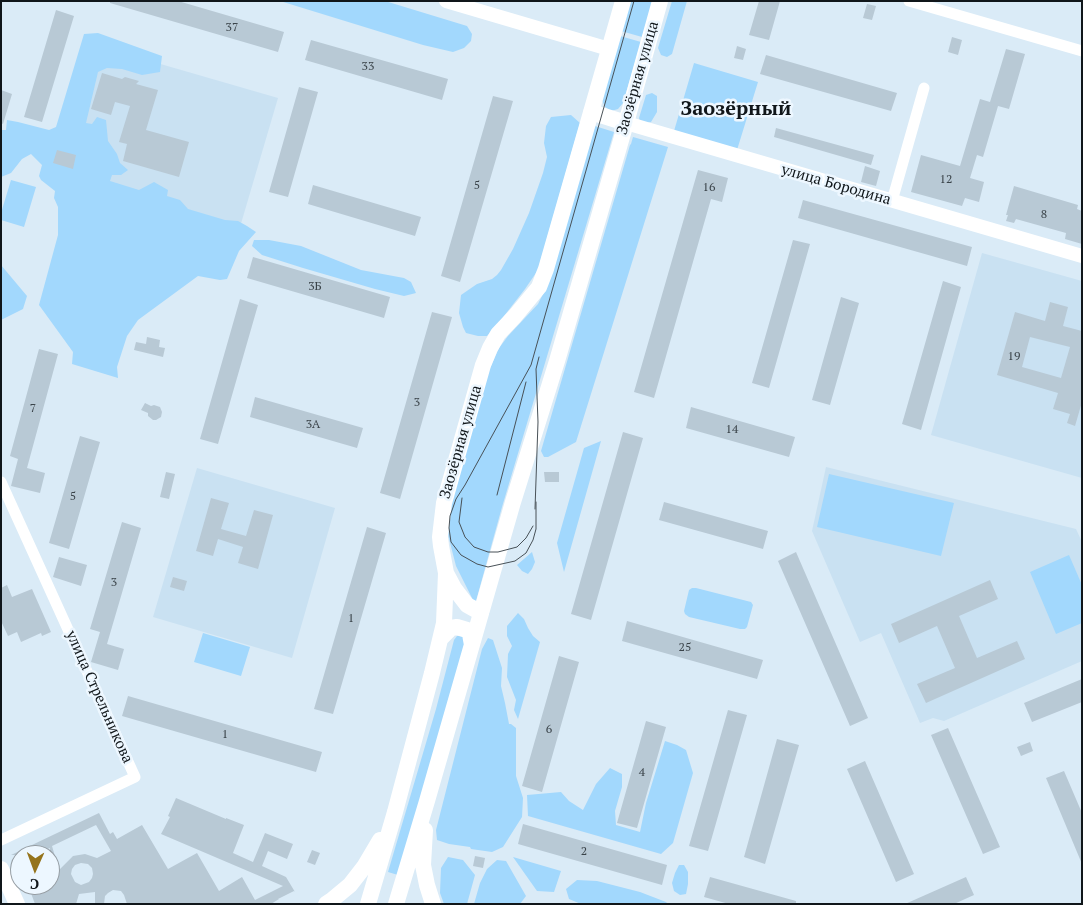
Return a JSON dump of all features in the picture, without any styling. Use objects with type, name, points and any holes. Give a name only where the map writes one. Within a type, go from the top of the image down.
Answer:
[{"type":"main road","name":"Заозёрная улица","points":[[368,904],[395,812],[444,623],[446,573],[440,537],[444,503],[483,365],[490,348],[498,334],[539,287],[546,269],[623,1]]},
{"type":"main road","name":"Заозёрная улица","points":[[396,904],[516,493],[557,361],[660,1]]},
{"type":"main road","name":"улица Бородина","points":[[591,112],[626,123]]},
{"type":"main road","points":[[446,573],[461,599],[472,608],[482,610]]},
{"type":"main road","points":[[441,638],[451,628],[457,627],[467,630],[470,634],[472,645]]},
{"type":"main road","points":[[427,801],[423,865],[433,904]]},
{"type":"main road","points":[[326,904],[350,885],[364,867],[378,846],[395,812]]},
{"type":"main road","points":[[1,869],[17,904]]},
{"type":"street","points":[[446,1],[609,49]]},
{"type":"street","points":[[909,1],[1082,51]]},
{"type":"street","points":[[892,201],[924,88]]},
{"type":"street","name":"улица Бородина","points":[[626,123],[1082,256]]},
{"type":"street","name":"улица Стрельникова","points":[[1,482],[135,777],[1,840]]},
{"type":"shaded area","points":[[280,1],[385,1],[467,26],[472,34],[471,41],[464,48],[453,52],[423,45]]},
{"type":"shaded area","points":[[630,1],[653,1],[642,37],[621,31]]},
{"type":"shaded area","points":[[672,1],[687,1],[672,54],[667,57],[661,55],[658,48]]},
{"type":"shaded area","points":[[98,33],[162,56],[160,72],[142,75],[122,69],[107,68],[98,72],[86,123],[92,124],[97,117],[106,120],[108,141],[117,154],[120,163],[128,170],[121,175],[112,175],[110,181],[139,190],[154,182],[168,190],[167,196],[180,200],[188,209],[225,220],[238,221],[256,232],[239,251],[227,279],[220,280],[198,276],[138,320],[127,336],[117,367],[118,378],[72,364],[73,352],[39,305],[58,235],[58,207],[54,198],[55,191],[41,180],[39,176],[42,165],[31,154],[22,159],[11,173],[1,177],[1,130],[6,130],[7,120],[49,130],[56,127],[84,34]]},
{"type":"shaded area","points":[[620,36],[641,42],[623,103],[618,109],[611,111],[605,107],[602,100]]},
{"type":"shaded area","points":[[88,43],[278,98],[240,227],[50,172]]},
{"type":"shaded area","points":[[694,63],[758,82],[737,150],[674,131]]},
{"type":"shaded area","points":[[652,93],[657,96],[657,112],[651,122],[643,124],[639,118],[646,95]]},
{"type":"shaded area","points":[[571,115],[580,123],[538,270],[487,336],[466,333],[459,313],[461,295],[477,284],[492,279],[501,270],[513,249],[529,213],[543,173],[547,157],[544,143],[546,126],[551,117]]},
{"type":"shaded area","points":[[595,126],[614,132],[502,507],[476,601],[473,600],[456,566],[447,531],[447,519],[487,375],[499,348],[538,304],[547,286]]},
{"type":"shaded area","points":[[633,137],[668,147],[576,442],[548,457],[544,457],[541,451]]},
{"type":"shaded area","points":[[11,180],[36,187],[24,227],[1,220],[1,213]]},
{"type":"shaded area","points":[[254,240],[269,240],[301,246],[361,270],[404,278],[411,282],[416,293],[404,296],[375,289],[262,255],[252,246]]},
{"type":"shaded area","points":[[982,253],[1082,281],[1082,478],[931,435]]},
{"type":"shaded area","points":[[1,265],[27,296],[23,309],[1,320]]},
{"type":"shaded area","points":[[601,441],[564,572],[557,543],[584,448]]},
{"type":"shaded area","points":[[826,467],[1076,529],[1082,542],[1082,661],[944,721],[933,718],[920,723],[881,633],[860,642],[812,531]]},
{"type":"shaded area","points":[[197,468],[335,508],[292,658],[153,617]]},
{"type":"shaded area","points":[[829,474],[954,503],[941,556],[817,527]]},
{"type":"shaded area","points":[[532,552],[535,562],[528,574],[517,565]]},
{"type":"shaded area","points":[[1069,555],[1082,585],[1082,623],[1056,634],[1030,572]]},
{"type":"shaded area","points":[[692,588],[751,602],[753,605],[747,627],[740,629],[689,617],[684,611],[689,590]]},
{"type":"shaded area","points":[[518,613],[524,619],[533,636],[540,642],[518,719],[514,710],[516,700],[507,677],[508,654],[512,646],[507,636],[507,626]]},
{"type":"shaded area","points":[[203,633],[250,647],[241,676],[194,662]]},
{"type":"shaded area","points":[[457,636],[462,636],[466,641],[398,875],[388,872],[436,709],[454,640]]},
{"type":"shaded area","points":[[488,638],[493,640],[502,668],[501,686],[509,724],[516,728],[516,776],[523,798],[522,817],[503,847],[492,852],[471,849],[470,847],[437,840],[436,830],[482,649]]},
{"type":"shaded area","points":[[665,741],[686,750],[693,773],[673,843],[661,854],[528,816],[527,795],[561,792],[569,801],[583,810],[596,784],[610,768],[622,774],[622,787],[615,811],[616,825],[640,832],[646,803]]},
{"type":"shaded area","points":[[448,857],[463,860],[475,875],[467,904],[444,904],[440,893],[441,868]]},
{"type":"shaded area","points":[[513,857],[561,871],[554,892],[537,891]]},
{"type":"shaded area","points":[[497,860],[506,861],[526,896],[520,904],[474,904],[480,883],[487,869]]},
{"type":"shaded area","points":[[679,865],[684,865],[688,872],[686,894],[680,895],[674,891],[672,883]]},
{"type":"shaded area","points":[[577,880],[597,881],[640,892],[668,904],[581,904],[569,899],[566,889]]},
{"type":"building","points":[[110,1],[178,1],[284,32],[278,52],[110,3]]},
{"type":"building","points":[[759,1],[780,1],[769,40],[749,35]]},
{"type":"building","points":[[867,4],[876,6],[872,20],[863,18]]},
{"type":"building","points":[[56,10],[74,16],[42,122],[24,117]]},
{"type":"building","points":[[952,37],[962,40],[958,55],[948,52]]},
{"type":"building","points":[[311,40],[448,79],[442,100],[305,60]]},
{"type":"building","points":[[737,46],[746,49],[743,60],[734,58]]},
{"type":"building","points":[[1006,49],[1025,54],[1009,109],[998,106],[983,157],[977,155],[970,178],[984,182],[979,202],[965,198],[962,206],[911,192],[921,155],[960,166],[980,99],[990,102]]},
{"type":"building","points":[[766,55],[897,93],[891,111],[760,74]]},
{"type":"building","points":[[102,73],[122,79],[125,77],[139,81],[136,84],[158,90],[146,130],[189,142],[179,177],[123,161],[127,144],[119,142],[130,106],[115,102],[111,115],[91,109]]},
{"type":"building","points":[[299,87],[318,92],[288,197],[269,192]]},
{"type":"building","points":[[1,90],[12,94],[3,124],[1,123]]},
{"type":"building","points":[[493,96],[513,101],[460,282],[441,276]]},
{"type":"building","points":[[776,128],[874,155],[871,165],[774,137]]},
{"type":"building","points":[[57,150],[76,155],[73,169],[53,163]]},
{"type":"building","points":[[865,166],[880,171],[876,186],[861,182]]},
{"type":"building","points":[[698,170],[728,178],[722,202],[711,199],[654,398],[634,392]]},
{"type":"building","points":[[313,185],[421,217],[415,236],[308,204]]},
{"type":"building","points":[[1014,186],[1078,205],[1077,209],[1082,211],[1082,244],[1065,239],[1066,233],[1016,219],[1014,223],[1006,221]]},
{"type":"building","points":[[803,200],[972,247],[967,266],[798,218]]},
{"type":"building","points":[[793,240],[810,244],[769,388],[752,383]]},
{"type":"building","points":[[253,257],[390,297],[384,318],[247,278]]},
{"type":"building","points":[[943,281],[961,287],[921,430],[902,424]]},
{"type":"building","points":[[841,297],[859,303],[830,405],[812,400]]},
{"type":"building","points":[[240,299],[258,305],[218,444],[200,439]]},
{"type":"building","points":[[1050,302],[1068,307],[1063,326],[1082,331],[1082,402],[1075,426],[1067,423],[1070,414],[1053,409],[1058,393],[997,375],[1015,312],[1045,321]],"holes":[[[1030,337],[1070,347],[1061,378],[1022,367]]]},
{"type":"building","points":[[432,312],[452,317],[400,499],[380,493]]},
{"type":"building","points":[[147,337],[160,340],[159,347],[165,348],[163,357],[134,350],[136,342],[146,344]]},
{"type":"building","points":[[39,349],[58,354],[27,468],[45,473],[40,493],[11,486],[18,459],[10,456]]},
{"type":"building","points":[[255,397],[363,428],[357,448],[250,417]]},
{"type":"building","points":[[145,403],[160,407],[161,417],[153,420],[148,416],[148,413],[141,410]]},
{"type":"building","points":[[691,407],[795,437],[789,457],[686,428]]},
{"type":"building","points":[[623,432],[643,438],[591,620],[571,614]]},
{"type":"building","points":[[80,436],[100,442],[69,549],[49,543]]},
{"type":"building","points":[[166,472],[175,474],[169,499],[160,497]]},
{"type":"building","points":[[544,472],[559,472],[559,482],[545,482]]},
{"type":"building","points":[[211,498],[229,503],[221,529],[246,536],[254,510],[273,515],[258,569],[238,563],[243,547],[218,539],[213,556],[196,551]]},
{"type":"building","points":[[664,502],[768,531],[763,549],[659,520]]},
{"type":"building","points":[[122,522],[141,528],[107,644],[124,649],[118,670],[91,662],[100,632],[90,629]]},
{"type":"building","points":[[367,527],[386,533],[333,714],[314,709]]},
{"type":"building","points":[[796,552],[868,718],[850,726],[778,561]]},
{"type":"building","points":[[59,557],[87,565],[81,586],[53,577]]},
{"type":"building","points":[[173,577],[187,581],[184,591],[170,587]]},
{"type":"building","points":[[990,580],[998,599],[959,616],[977,658],[1017,641],[1025,659],[926,703],[917,684],[955,668],[937,626],[899,643],[891,624]]},
{"type":"building","points":[[7,585],[12,597],[32,589],[51,632],[42,636],[41,633],[21,642],[17,632],[8,636],[1,621],[1,588]]},
{"type":"building","points":[[627,621],[763,660],[757,679],[622,641]]},
{"type":"building","points":[[559,656],[579,662],[542,792],[522,786]]},
{"type":"building","points":[[1082,679],[1082,702],[1032,722],[1024,703]]},
{"type":"building","points":[[128,696],[322,752],[316,772],[122,716]]},
{"type":"building","points":[[728,710],[747,715],[708,851],[689,846]]},
{"type":"building","points":[[646,721],[666,727],[637,828],[617,823]]},
{"type":"building","points":[[948,728],[1000,847],[983,854],[931,735]]},
{"type":"building","points":[[777,739],[799,745],[765,864],[744,857]]},
{"type":"building","points":[[1030,742],[1033,751],[1021,756],[1017,747]]},
{"type":"building","points":[[865,761],[914,874],[896,882],[847,769]]},
{"type":"building","points":[[1064,771],[1082,813],[1082,864],[1046,778]]},
{"type":"building","points":[[176,798],[244,825],[233,853],[253,862],[265,833],[293,844],[287,859],[268,851],[262,866],[286,877],[295,892],[271,904],[127,904],[121,891],[113,890],[105,896],[104,904],[95,904],[95,892],[79,894],[76,904],[35,904],[32,895],[60,895],[60,869],[73,856],[85,854],[97,858],[111,851],[96,825],[54,845],[32,845],[99,813],[110,834],[113,832],[117,839],[142,825],[168,869],[197,853],[219,891],[242,877],[255,900],[283,886],[161,834],[170,817],[168,816]],"holes":[[[81,863],[88,864],[92,868],[92,878],[89,882],[81,885],[75,882],[71,874],[72,869],[75,865]]]},
{"type":"building","points":[[523,824],[667,865],[662,885],[518,844]]},
{"type":"building","points":[[312,850],[320,853],[315,865],[307,862]]},
{"type":"building","points":[[475,856],[485,858],[483,868],[473,866]]},
{"type":"building","points":[[710,877],[796,901],[796,904],[729,904],[704,897]]},
{"type":"building","points":[[966,877],[974,895],[954,904],[905,904]]},
{"type":"tram line","points":[[536,502],[536,529],[533,540],[526,553],[515,561],[488,567],[477,564],[461,555],[451,542],[450,516],[456,499],[531,365],[634,1]]},
{"type":"tram line","points":[[535,509],[538,422],[536,369],[539,357]]},
{"type":"tram line","points":[[497,495],[526,382]]},
{"type":"tram line","points":[[462,498],[459,522],[465,537],[474,547],[488,552],[498,552],[517,547],[526,538],[533,526]]},
{"type":"district","name":"Заозёрный","points":[[736,109]]}]
